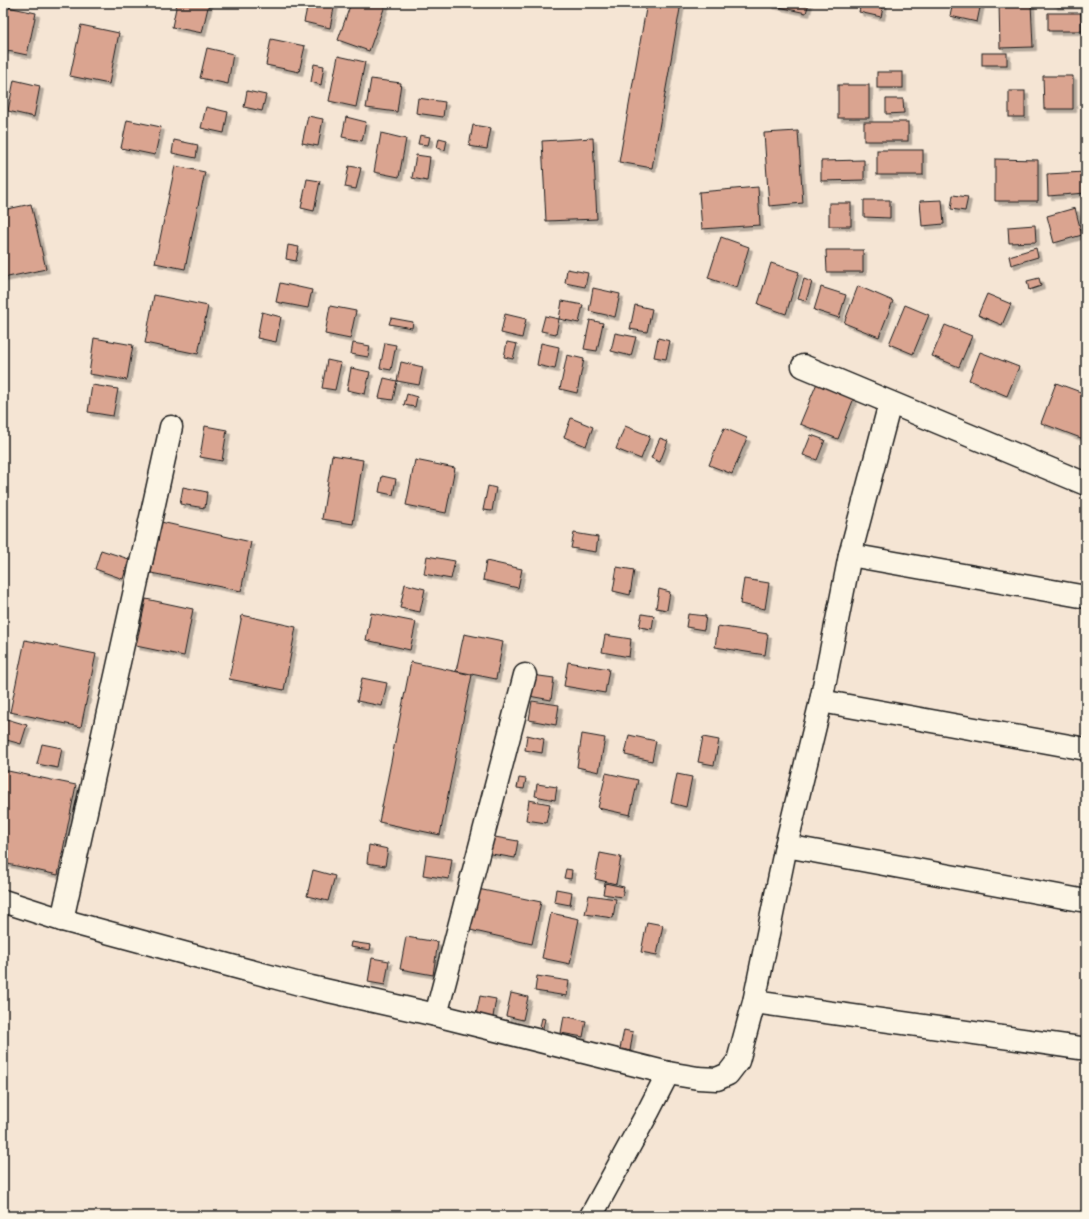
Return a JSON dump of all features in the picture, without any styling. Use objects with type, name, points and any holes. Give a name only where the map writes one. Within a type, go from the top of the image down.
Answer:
[{"type":"street","points":[[803,366],[1086,484]]},
{"type":"street","points":[[3,901],[62,920],[243,970],[436,1015],[668,1073],[698,1078],[717,1079],[728,1074],[738,1061],[754,1002],[786,846],[820,701],[850,555],[890,403]]},
{"type":"street","points":[[62,920],[171,427]]},
{"type":"street","points":[[850,555],[1086,597]]},
{"type":"street","points":[[436,1015],[524,675]]},
{"type":"street","points":[[820,701],[1086,749]]},
{"type":"street","points":[[786,846],[1086,901]]},
{"type":"street","points":[[754,1002],[1086,1048]]},
{"type":"street","points":[[591,1216],[668,1073]]},
{"type":"building","points":[[177,3],[209,3],[202,33],[172,27]]},
{"type":"building","points":[[308,3],[335,3],[330,28],[304,22]]},
{"type":"building","points":[[351,3],[386,3],[369,51],[338,40]]},
{"type":"building","points":[[647,3],[681,3],[652,168],[619,162]]},
{"type":"building","points":[[770,3],[809,3],[806,13],[770,5]]},
{"type":"building","points":[[861,3],[884,3],[881,17],[859,12]]},
{"type":"building","points":[[953,3],[981,3],[977,22],[950,16]]},
{"type":"building","points":[[999,3],[1031,3],[1033,47],[1000,48]]},
{"type":"building","points":[[1054,3],[1086,3],[1086,5],[1054,6]]},
{"type":"building","points":[[3,6],[36,13],[27,55],[3,50]]},
{"type":"building","points":[[1048,13],[1081,13],[1082,31],[1048,31]]},
{"type":"building","points":[[1081,13],[1086,13],[1086,33],[1082,33]]},
{"type":"building","points":[[81,25],[119,33],[109,84],[70,76]]},
{"type":"building","points":[[271,39],[305,46],[299,72],[266,65]]},
{"type":"building","points":[[207,48],[233,54],[228,84],[200,78]]},
{"type":"building","points":[[982,53],[1007,53],[1007,65],[982,65]]},
{"type":"building","points":[[338,56],[365,62],[356,107],[329,101]]},
{"type":"building","points":[[314,64],[324,66],[321,85],[311,82]]},
{"type":"building","points":[[877,72],[903,72],[903,88],[877,88]]},
{"type":"building","points":[[1043,76],[1073,76],[1073,109],[1044,109]]},
{"type":"building","points":[[371,79],[401,83],[397,112],[366,108]]},
{"type":"building","points":[[14,80],[40,86],[34,117],[8,111]]},
{"type":"building","points":[[838,85],[869,85],[869,118],[838,118]]},
{"type":"building","points":[[247,91],[266,95],[262,111],[244,107]]},
{"type":"building","points":[[1009,91],[1025,91],[1025,117],[1009,117]]},
{"type":"building","points":[[418,98],[445,102],[443,117],[416,113]]},
{"type":"building","points":[[886,99],[903,99],[904,113],[886,114]]},
{"type":"building","points":[[206,107],[228,112],[224,133],[201,128]]},
{"type":"building","points":[[308,116],[323,119],[318,146],[302,143]]},
{"type":"building","points":[[346,117],[366,122],[362,141],[342,137]]},
{"type":"building","points":[[127,120],[161,127],[155,155],[121,148]]},
{"type":"building","points":[[864,122],[908,122],[908,141],[864,141]]},
{"type":"building","points":[[473,125],[491,128],[487,149],[469,146]]},
{"type":"building","points":[[798,131],[803,203],[769,206],[764,133]]},
{"type":"building","points":[[381,133],[406,139],[399,177],[374,172]]},
{"type":"building","points":[[420,135],[430,137],[428,145],[418,144]]},
{"type":"building","points":[[439,138],[447,140],[445,150],[437,148]]},
{"type":"building","points":[[593,138],[597,219],[546,221],[542,141]]},
{"type":"building","points":[[174,140],[198,145],[196,158],[172,153]]},
{"type":"building","points":[[877,150],[923,150],[923,175],[877,175]]},
{"type":"building","points":[[416,155],[430,157],[427,181],[412,178]]},
{"type":"building","points":[[995,159],[1038,160],[1038,201],[995,201]]},
{"type":"building","points":[[864,160],[864,180],[821,181],[821,161]]},
{"type":"building","points":[[175,166],[205,172],[185,269],[155,263]]},
{"type":"building","points":[[349,166],[361,168],[356,189],[345,187]]},
{"type":"building","points":[[1086,172],[1086,193],[1048,196],[1047,174]]},
{"type":"building","points":[[307,179],[320,181],[314,211],[301,208]]},
{"type":"building","points":[[758,187],[760,225],[702,229],[699,192]]},
{"type":"building","points":[[953,195],[968,197],[965,211],[951,209]]},
{"type":"building","points":[[864,200],[890,200],[890,218],[864,217]]},
{"type":"building","points":[[942,200],[944,224],[922,226],[920,201]]},
{"type":"building","points":[[829,203],[851,203],[851,226],[829,226]]},
{"type":"building","points":[[31,204],[46,269],[3,278],[3,210]]},
{"type":"building","points":[[1075,208],[1082,235],[1054,243],[1047,216]]},
{"type":"building","points":[[1035,225],[1036,242],[1009,243],[1008,227]]},
{"type":"building","points":[[721,237],[749,247],[737,288],[708,278]]},
{"type":"building","points":[[288,245],[299,247],[296,261],[286,259]]},
{"type":"building","points":[[1036,248],[1038,257],[1011,265],[1009,256]]},
{"type":"building","points":[[826,250],[863,250],[863,272],[827,272]]},
{"type":"building","points":[[771,263],[799,272],[786,314],[758,304]]},
{"type":"building","points":[[567,269],[588,273],[585,287],[565,283]]},
{"type":"building","points":[[1039,278],[1041,286],[1029,290],[1027,281]]},
{"type":"building","points":[[804,279],[812,282],[806,301],[798,299]]},
{"type":"building","points":[[280,283],[312,290],[308,308],[276,302]]},
{"type":"building","points":[[858,286],[893,301],[879,337],[844,323]]},
{"type":"building","points":[[821,287],[846,295],[839,318],[814,310]]},
{"type":"building","points":[[593,288],[620,294],[615,317],[589,311]]},
{"type":"building","points":[[987,294],[1011,304],[1002,325],[978,315]]},
{"type":"building","points":[[154,295],[208,306],[198,354],[145,343]]},
{"type":"building","points":[[562,301],[583,305],[579,323],[559,319]]},
{"type":"building","points":[[635,305],[652,309],[647,332],[630,329]]},
{"type":"building","points":[[905,305],[929,315],[913,354],[889,344]]},
{"type":"building","points":[[330,306],[356,311],[350,339],[325,334]]},
{"type":"building","points":[[262,312],[281,317],[276,342],[257,338]]},
{"type":"building","points":[[505,314],[526,319],[522,338],[501,333]]},
{"type":"building","points":[[545,316],[559,319],[556,334],[541,331]]},
{"type":"building","points":[[391,318],[413,322],[412,328],[389,324]]},
{"type":"building","points":[[590,320],[603,323],[597,351],[584,349]]},
{"type":"building","points":[[945,325],[972,336],[959,367],[932,356]]},
{"type":"building","points":[[615,333],[636,337],[631,356],[611,351]]},
{"type":"building","points":[[94,338],[133,345],[127,380],[89,374]]},
{"type":"building","points":[[658,338],[670,341],[666,359],[654,357]]},
{"type":"building","points":[[507,342],[517,344],[513,359],[504,357]]},
{"type":"building","points":[[353,343],[370,346],[368,357],[351,354]]},
{"type":"building","points":[[385,343],[396,345],[391,370],[380,368]]},
{"type":"building","points":[[541,343],[559,347],[555,369],[537,365]]},
{"type":"building","points":[[980,352],[1019,367],[1007,396],[969,380]]},
{"type":"building","points":[[567,355],[584,359],[577,393],[560,389]]},
{"type":"building","points":[[327,360],[341,363],[335,390],[322,388]]},
{"type":"building","points":[[401,362],[423,367],[419,385],[397,381]]},
{"type":"building","points":[[351,368],[370,372],[365,394],[347,390]]},
{"type":"building","points":[[384,378],[397,381],[393,400],[379,398]]},
{"type":"building","points":[[817,383],[854,398],[838,439],[800,424]]},
{"type":"building","points":[[1056,383],[1086,394],[1086,440],[1041,423]]},
{"type":"building","points":[[92,385],[118,389],[113,416],[88,412]]},
{"type":"building","points":[[407,394],[417,397],[415,407],[404,405]]},
{"type":"building","points":[[571,418],[593,427],[586,446],[564,437]]},
{"type":"building","points":[[205,426],[227,430],[222,461],[200,457]]},
{"type":"building","points":[[625,426],[650,436],[641,459],[616,449]]},
{"type":"building","points":[[724,428],[747,438],[732,474],[709,465]]},
{"type":"building","points":[[811,435],[825,440],[817,460],[803,455]]},
{"type":"building","points":[[660,438],[668,441],[660,462],[651,458]]},
{"type":"building","points":[[332,455],[363,460],[353,524],[322,519]]},
{"type":"building","points":[[415,460],[455,468],[446,513],[406,505]]},
{"type":"building","points":[[382,476],[396,479],[393,495],[379,492]]},
{"type":"building","points":[[488,486],[496,488],[492,511],[483,510]]},
{"type":"building","points":[[183,487],[207,492],[205,508],[180,504]]},
{"type":"building","points":[[161,522],[251,542],[241,591],[151,573]]},
{"type":"building","points":[[574,533],[598,537],[596,552],[571,548]]},
{"type":"building","points":[[101,550],[129,559],[123,579],[95,569]]},
{"type":"building","points":[[427,556],[455,561],[451,579],[424,574]]},
{"type":"building","points":[[486,561],[522,569],[518,588],[483,580]]},
{"type":"building","points":[[617,567],[634,570],[630,595],[613,591]]},
{"type":"building","points":[[744,579],[769,583],[765,609],[740,604]]},
{"type":"building","points":[[405,584],[425,589],[420,612],[400,608]]},
{"type":"building","points":[[659,589],[670,592],[667,610],[656,608]]},
{"type":"building","points":[[146,599],[193,609],[184,656],[136,646]]},
{"type":"building","points":[[371,613],[416,622],[410,650],[366,640]]},
{"type":"building","points":[[642,614],[654,616],[652,629],[639,627]]},
{"type":"building","points":[[688,614],[706,616],[704,630],[686,627]]},
{"type":"building","points":[[242,615],[296,627],[284,690],[229,679]]},
{"type":"building","points":[[718,626],[768,634],[765,655],[715,647]]},
{"type":"building","points":[[464,634],[503,642],[496,679],[456,671]]},
{"type":"building","points":[[605,635],[631,639],[629,657],[602,652]]},
{"type":"building","points":[[25,640],[96,654],[81,727],[10,712]]},
{"type":"building","points":[[411,662],[472,675],[440,835],[379,822]]},
{"type":"building","points":[[568,662],[609,669],[605,693],[564,686]]},
{"type":"building","points":[[532,675],[554,678],[551,700],[529,696]]},
{"type":"building","points":[[362,678],[387,683],[382,706],[357,701]]},
{"type":"building","points":[[532,701],[559,705],[556,725],[529,720]]},
{"type":"building","points":[[3,718],[27,725],[21,744],[3,739]]},
{"type":"building","points":[[582,734],[605,738],[599,772],[577,767]]},
{"type":"building","points":[[527,735],[544,739],[542,753],[525,750]]},
{"type":"building","points":[[629,735],[656,741],[652,761],[625,755]]},
{"type":"building","points":[[703,737],[719,740],[714,765],[698,762]]},
{"type":"building","points":[[42,744],[62,748],[58,768],[37,764]]},
{"type":"building","points":[[3,770],[76,785],[58,875],[3,863]]},
{"type":"building","points":[[606,773],[638,780],[630,815],[598,808]]},
{"type":"building","points":[[677,774],[692,777],[686,807],[671,803]]},
{"type":"building","points":[[519,778],[526,779],[524,789],[517,788]]},
{"type":"building","points":[[537,784],[557,787],[555,800],[535,796]]},
{"type":"building","points":[[529,800],[550,804],[546,823],[526,820]]},
{"type":"building","points":[[489,836],[518,841],[515,858],[486,853]]},
{"type":"building","points":[[369,845],[388,849],[385,866],[367,863]]},
{"type":"building","points":[[600,853],[621,857],[616,884],[595,879]]},
{"type":"building","points":[[426,855],[452,859],[449,879],[423,875]]},
{"type":"building","points":[[566,869],[572,870],[571,879],[564,878]]},
{"type":"building","points":[[313,870],[335,876],[328,901],[307,896]]},
{"type":"building","points":[[605,883],[624,887],[622,897],[603,894]]},
{"type":"building","points":[[478,889],[541,902],[532,944],[470,930]]},
{"type":"building","points":[[556,889],[572,892],[570,905],[554,902]]},
{"type":"building","points":[[589,895],[616,899],[613,918],[585,914]]},
{"type":"building","points":[[551,913],[579,919],[570,964],[542,958]]},
{"type":"building","points":[[647,922],[663,925],[657,955],[641,952]]},
{"type":"building","points":[[406,937],[438,942],[433,975],[400,969]]},
{"type":"building","points":[[351,942],[371,945],[370,950],[350,947]]},
{"type":"building","points":[[372,958],[389,961],[385,985],[368,982]]},
{"type":"building","points":[[537,976],[569,981],[567,996],[535,991]]},
{"type":"building","points":[[511,993],[528,997],[523,1020],[506,1016]]},
{"type":"building","points":[[480,996],[496,999],[492,1023],[475,1019]]},
{"type":"building","points":[[564,1016],[586,1021],[583,1037],[561,1033]]},
{"type":"building","points":[[542,1018],[545,1019],[543,1028],[540,1027]]},
{"type":"building","points":[[624,1030],[633,1032],[630,1051],[620,1049]]}]
